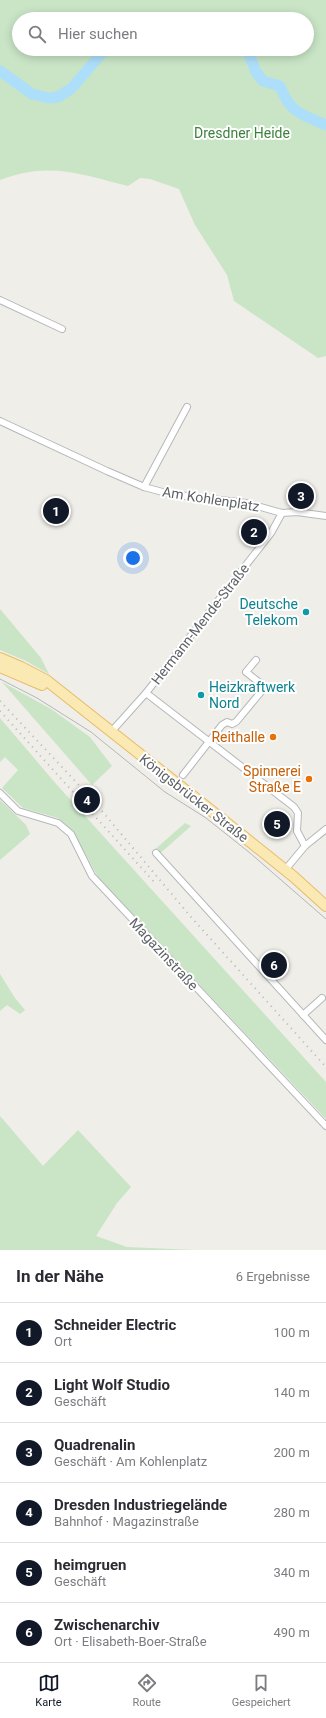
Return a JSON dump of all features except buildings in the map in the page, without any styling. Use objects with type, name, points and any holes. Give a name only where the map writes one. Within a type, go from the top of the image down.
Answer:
[{"type":"main road","name":"Königsbrücker Straße","points":[[0,658],[46,680],[284,870],[326,906]]},
{"type":"main road","name":"Königsbrücker Straße","points":[[0,667],[60,692]]},
{"type":"street","points":[[0,300],[62,329]]},
{"type":"street","name":"Am Kohlenplatz","points":[[144,487],[187,407]]},
{"type":"street","name":"Am Kohlenplatz","points":[[0,421],[144,487],[170,494],[246,503],[282,513],[297,512],[326,516]]},
{"type":"street","name":"Hermann-Mende-Straße","points":[[111,732],[146,693],[270,533],[282,513]]},
{"type":"street","points":[[183,775],[222,725],[227,722],[236,722],[265,687],[246,672],[256,660]]},
{"type":"street","points":[[146,693],[294,807],[298,813],[297,831],[305,846]]},
{"type":"street","name":"Magazinstraße","points":[[0,793],[18,811],[58,823],[71,834],[92,876],[326,1126]]},
{"type":"street","points":[[284,870],[305,846],[326,828]]},
{"type":"street","points":[[156,853],[326,1040]]},
{"type":"street","points":[[304,1015],[322,998]]},
{"type":"green space","name":"Dresdner Heide","points":[[0,0],[326,0],[326,356],[318,358],[234,301],[227,275],[195,225],[179,189],[150,179],[140,178],[128,186],[95,177],[64,171],[49,170],[17,174],[0,180]]},
{"type":"green space","points":[[0,609],[41,658],[49,674],[26,661],[0,650]]},
{"type":"green space","points":[[2,682],[51,709],[90,737],[112,766],[92,785]]},
{"type":"green space","points":[[0,718],[57,785],[326,1082],[326,1119],[98,877],[74,833],[58,818],[23,808],[2,788],[18,770],[5,757],[0,762]]},
{"type":"green space","points":[[0,800],[26,825],[30,834],[0,860]]},
{"type":"green space","points":[[185,823],[191,826],[156,857],[152,852]]},
{"type":"green space","points":[[0,974],[15,998],[25,1010],[20,1014],[7,1005],[0,1011]]},
{"type":"green space","points":[[0,1116],[43,1166],[78,1130],[131,1187],[117,1203],[96,1236],[127,1247],[195,1250],[0,1250]]},
{"type":"waterway","points":[[0,71],[32,94],[49,98],[58,97],[72,88],[99,56]]},
{"type":"waterway","points":[[250,56],[256,72],[263,81],[280,86],[288,102],[293,108],[298,112],[326,125]]},
{"type":"tram line","points":[[0,679],[37,698],[91,732],[165,792],[206,818],[250,853],[326,919]]},
{"type":"railway","points":[[0,701],[91,798],[191,917],[326,1067]]},
{"type":"railway","points":[[0,711],[155,883]]},
{"type":"place","name":"Quadrenalin","points":[[301,496]]},
{"type":"place","name":"Schneider Electric","points":[[56,511]]},
{"type":"place","name":"Light Wolf Studio","points":[[254,532]]},
{"type":"place","name":"Deutsche Telekom","points":[[306,612]]},
{"type":"place","name":"Heizkraftwerk Nord","points":[[201,695]]},
{"type":"place","name":"Reithalle","points":[[273,737]]},
{"type":"place","name":"Spinnerei Straße E","points":[[309,779]]},
{"type":"place","name":"Dresden Industriegelände","points":[[87,800]]},
{"type":"place","name":"heimgruen","points":[[277,824]]},
{"type":"place","name":"Zwischenarchiv","points":[[274,965]]}]
